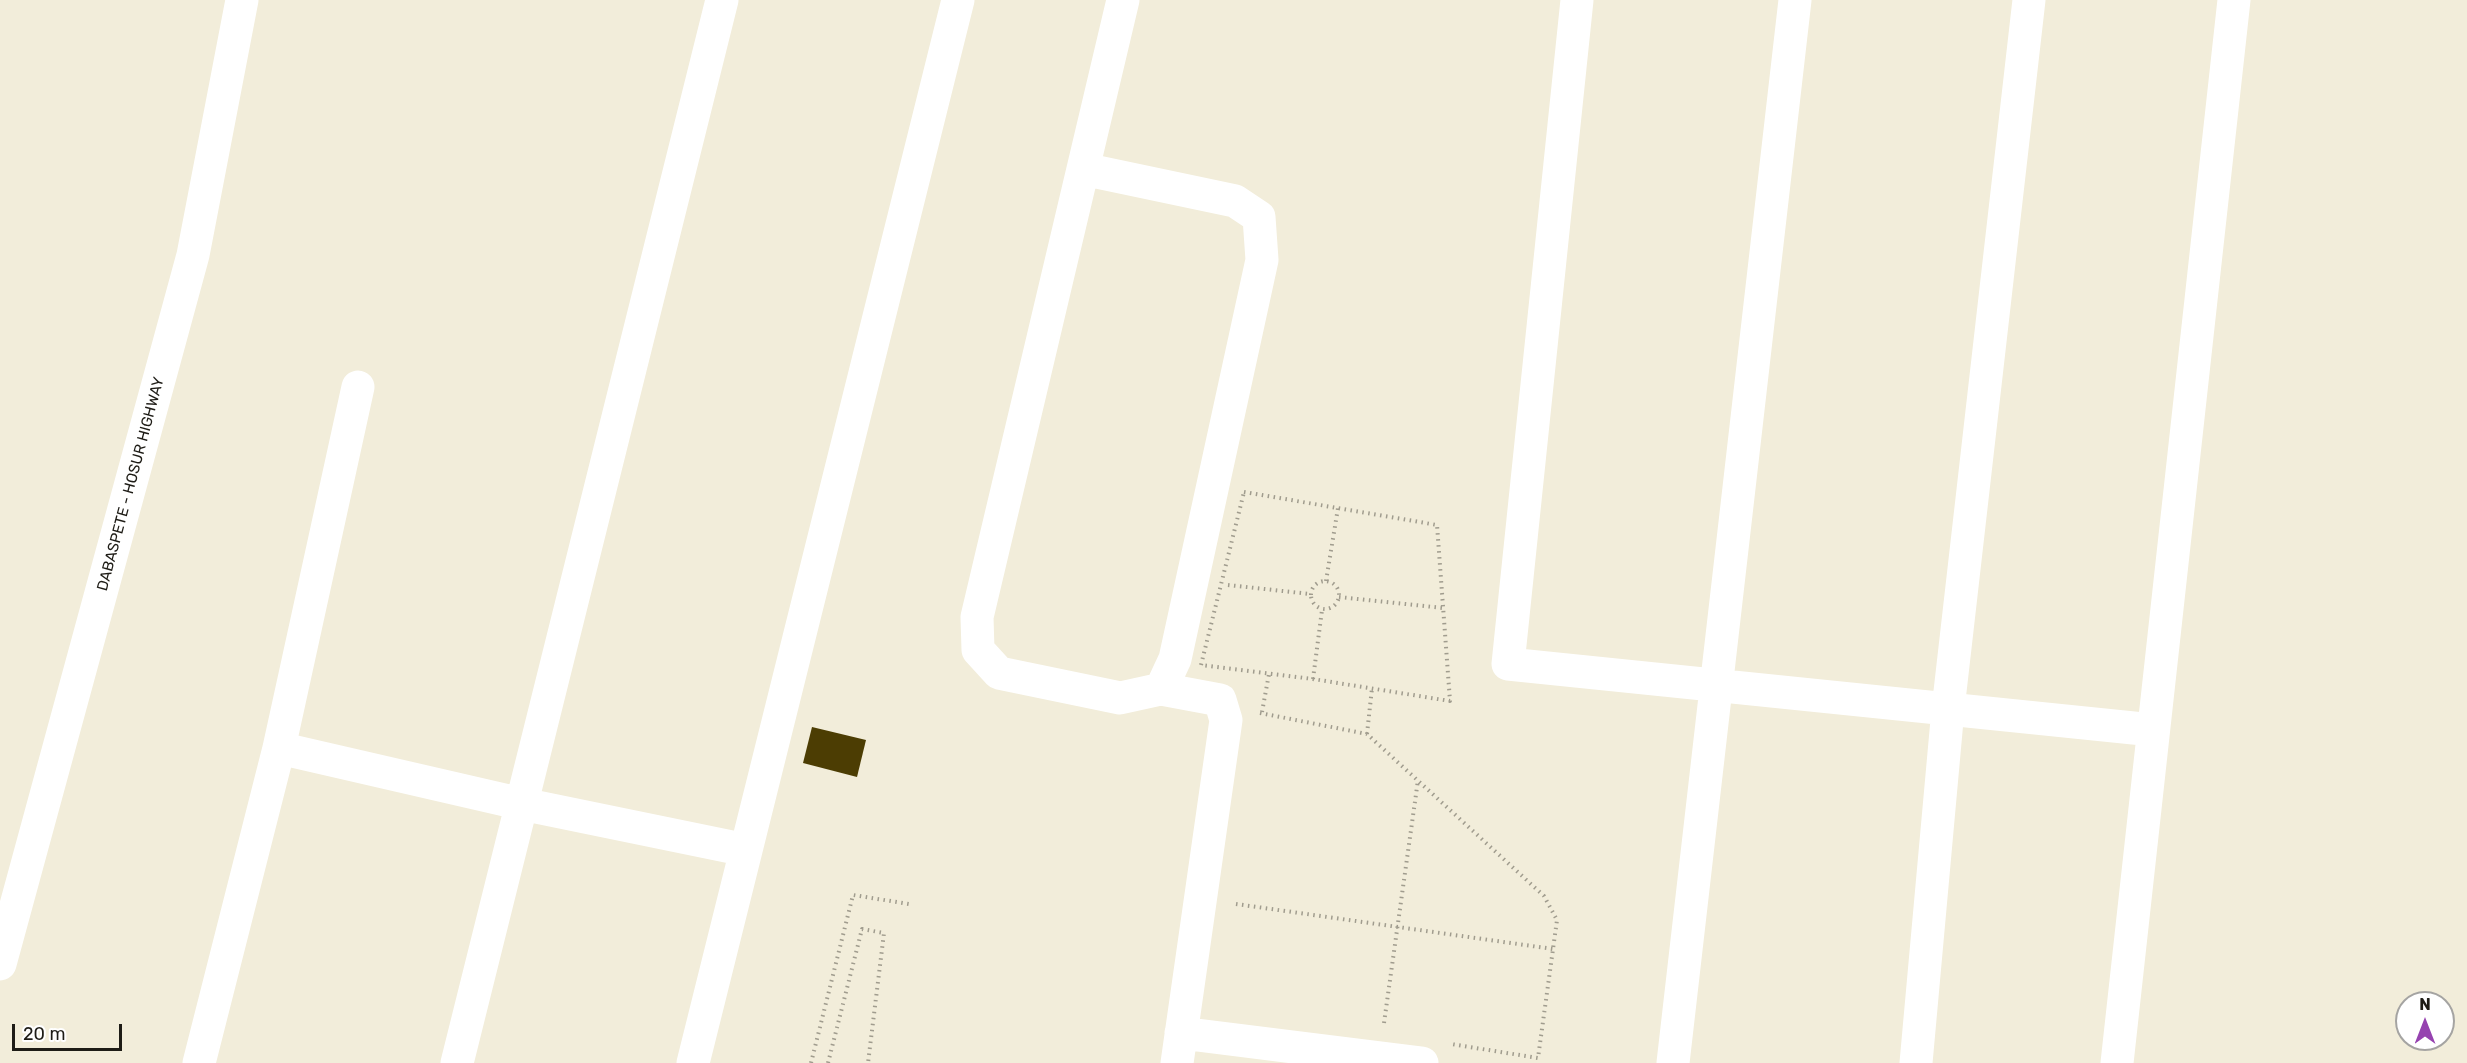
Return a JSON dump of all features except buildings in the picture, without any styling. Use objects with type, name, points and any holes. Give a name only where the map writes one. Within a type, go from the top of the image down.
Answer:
[{"type":"main road","name":"DABASPETE - HOSUR HIGHWAY","points":[[0,964],[193,255],[242,0]]},
{"type":"main road","points":[[457,1063],[722,0]]},
{"type":"main road","points":[[693,1063],[958,0]]},
{"type":"main road","points":[[1123,0],[976,617],[978,650],[999,673],[1120,698],[1161,689],[1220,700],[1226,720],[1179,1048],[1422,1063]]},
{"type":"main road","points":[[1576,0],[1508,664],[2153,730]]},
{"type":"main road","points":[[1673,1063],[1795,0]]},
{"type":"main road","points":[[1916,1063],[1948,709],[2029,0]]},
{"type":"main road","points":[[2117,1063],[2234,0]]},
{"type":"main road","points":[[1083,169],[1235,201],[1259,217],[1262,260],[1175,659],[1161,689]]},
{"type":"main road","points":[[199,1063],[279,748],[358,387]]},
{"type":"main road","points":[[279,748],[522,804],[746,850]]},
{"type":"path","points":[[1244,492],[1437,525],[1450,701],[1313,679],[1202,665],[1221,585],[1244,492]]},
{"type":"path","points":[[1326,581],[1338,508]]},
{"type":"path","points":[[1326,581],[1336,586],[1340,597],[1334,606],[1322,610],[1313,605],[1310,594],[1315,584],[1326,581]]},
{"type":"path","points":[[1221,585],[1310,594]]},
{"type":"path","points":[[1340,597],[1443,608]]},
{"type":"path","points":[[1313,679],[1322,610]]},
{"type":"path","points":[[1367,734],[1372,688]]},
{"type":"path","points":[[1223,708],[1367,734],[1544,896],[1557,920],[1538,1058]]},
{"type":"path","points":[[1382,1032],[1418,780]]},
{"type":"path","points":[[811,1063],[853,895],[909,904]]},
{"type":"path","points":[[1234,904],[1553,948]]},
{"type":"path","points":[[828,1063],[862,929],[884,933],[868,1063]]}]
